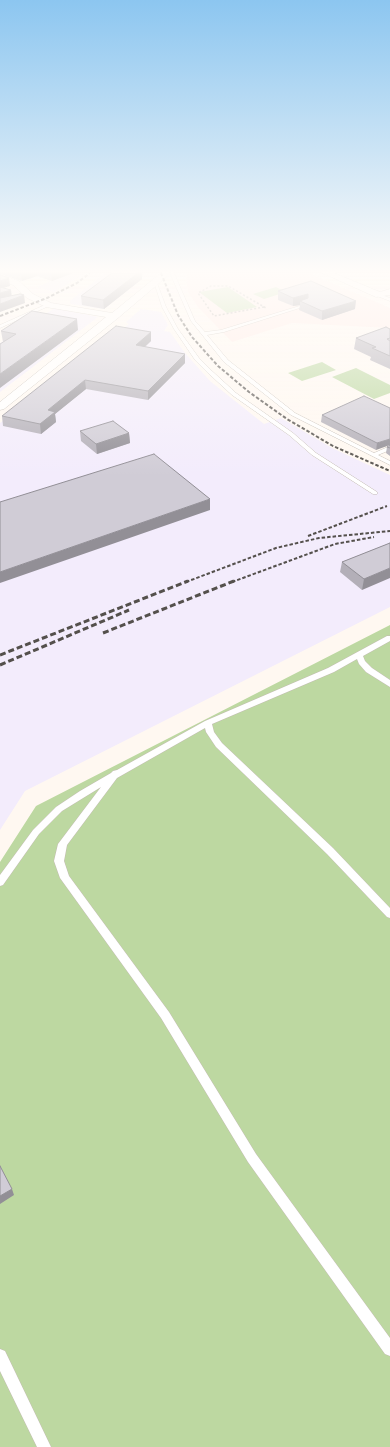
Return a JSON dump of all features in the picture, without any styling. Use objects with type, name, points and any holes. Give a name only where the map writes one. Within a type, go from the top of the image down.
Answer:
[{"type":"street","points":[[0,407],[84,341]]},
{"type":"lane","points":[[184,341],[197,359],[234,394],[291,434],[314,454],[375,493]]},
{"type":"lane","points":[[209,341],[226,361],[293,414],[390,463]]},
{"type":"lane","points":[[374,455],[390,448]]},
{"type":"lane","points":[[0,882],[36,832],[60,809],[83,793],[116,773],[208,723],[331,670],[360,656],[390,638]]},
{"type":"lane","points":[[360,656],[362,662],[368,670],[390,684]]},
{"type":"lane","points":[[208,723],[210,732],[219,745],[330,851],[390,914]]},
{"type":"lane","points":[[116,773],[63,844],[59,862],[65,878],[165,1014],[252,1158],[390,1349]]},
{"type":"lane","points":[[0,1356],[44,1447]]},
{"type":"shaded area","points":[[4,341],[67,341],[0,392],[0,343]]},
{"type":"shaded area","points":[[107,341],[176,341],[210,381],[264,424],[281,418],[332,448],[390,475],[390,607],[25,791],[0,830],[0,423]]},
{"type":"green space","points":[[322,362],[336,370],[302,381],[288,373]]},
{"type":"green space","points":[[356,368],[390,385],[390,393],[374,399],[332,377]]},
{"type":"green space","points":[[390,625],[390,1447],[0,1447],[0,862],[36,806]]},
{"type":"building","points":[[6,341],[47,341],[0,374],[0,344]]},
{"type":"building","points":[[98,341],[141,341],[136,345],[185,354],[148,391],[85,380],[48,410],[55,412],[40,424],[2,416]]},
{"type":"building","points":[[362,341],[389,341],[390,356],[372,348],[376,347]]},
{"type":"building","points":[[364,396],[390,408],[390,439],[377,443],[322,415]]},
{"type":"building","points":[[113,421],[129,433],[96,444],[80,431]]},
{"type":"building","points":[[154,454],[210,499],[0,572],[0,502]]},
{"type":"building","points":[[390,543],[390,568],[364,579],[342,562]]},
{"type":"building","points":[[0,1166],[12,1189],[0,1196]]},
{"type":"railway","points":[[195,341],[218,366],[249,392],[287,419],[333,446],[390,471]]},
{"type":"railway","points":[[308,536],[387,506]]},
{"type":"railway","points":[[186,582],[276,548],[319,538],[390,531]]},
{"type":"railway","points":[[232,582],[335,544],[374,537]]},
{"type":"railway","points":[[0,655],[188,581]]},
{"type":"railway","points":[[103,633],[234,581]]},
{"type":"railway","points":[[0,665],[129,610]]}]
